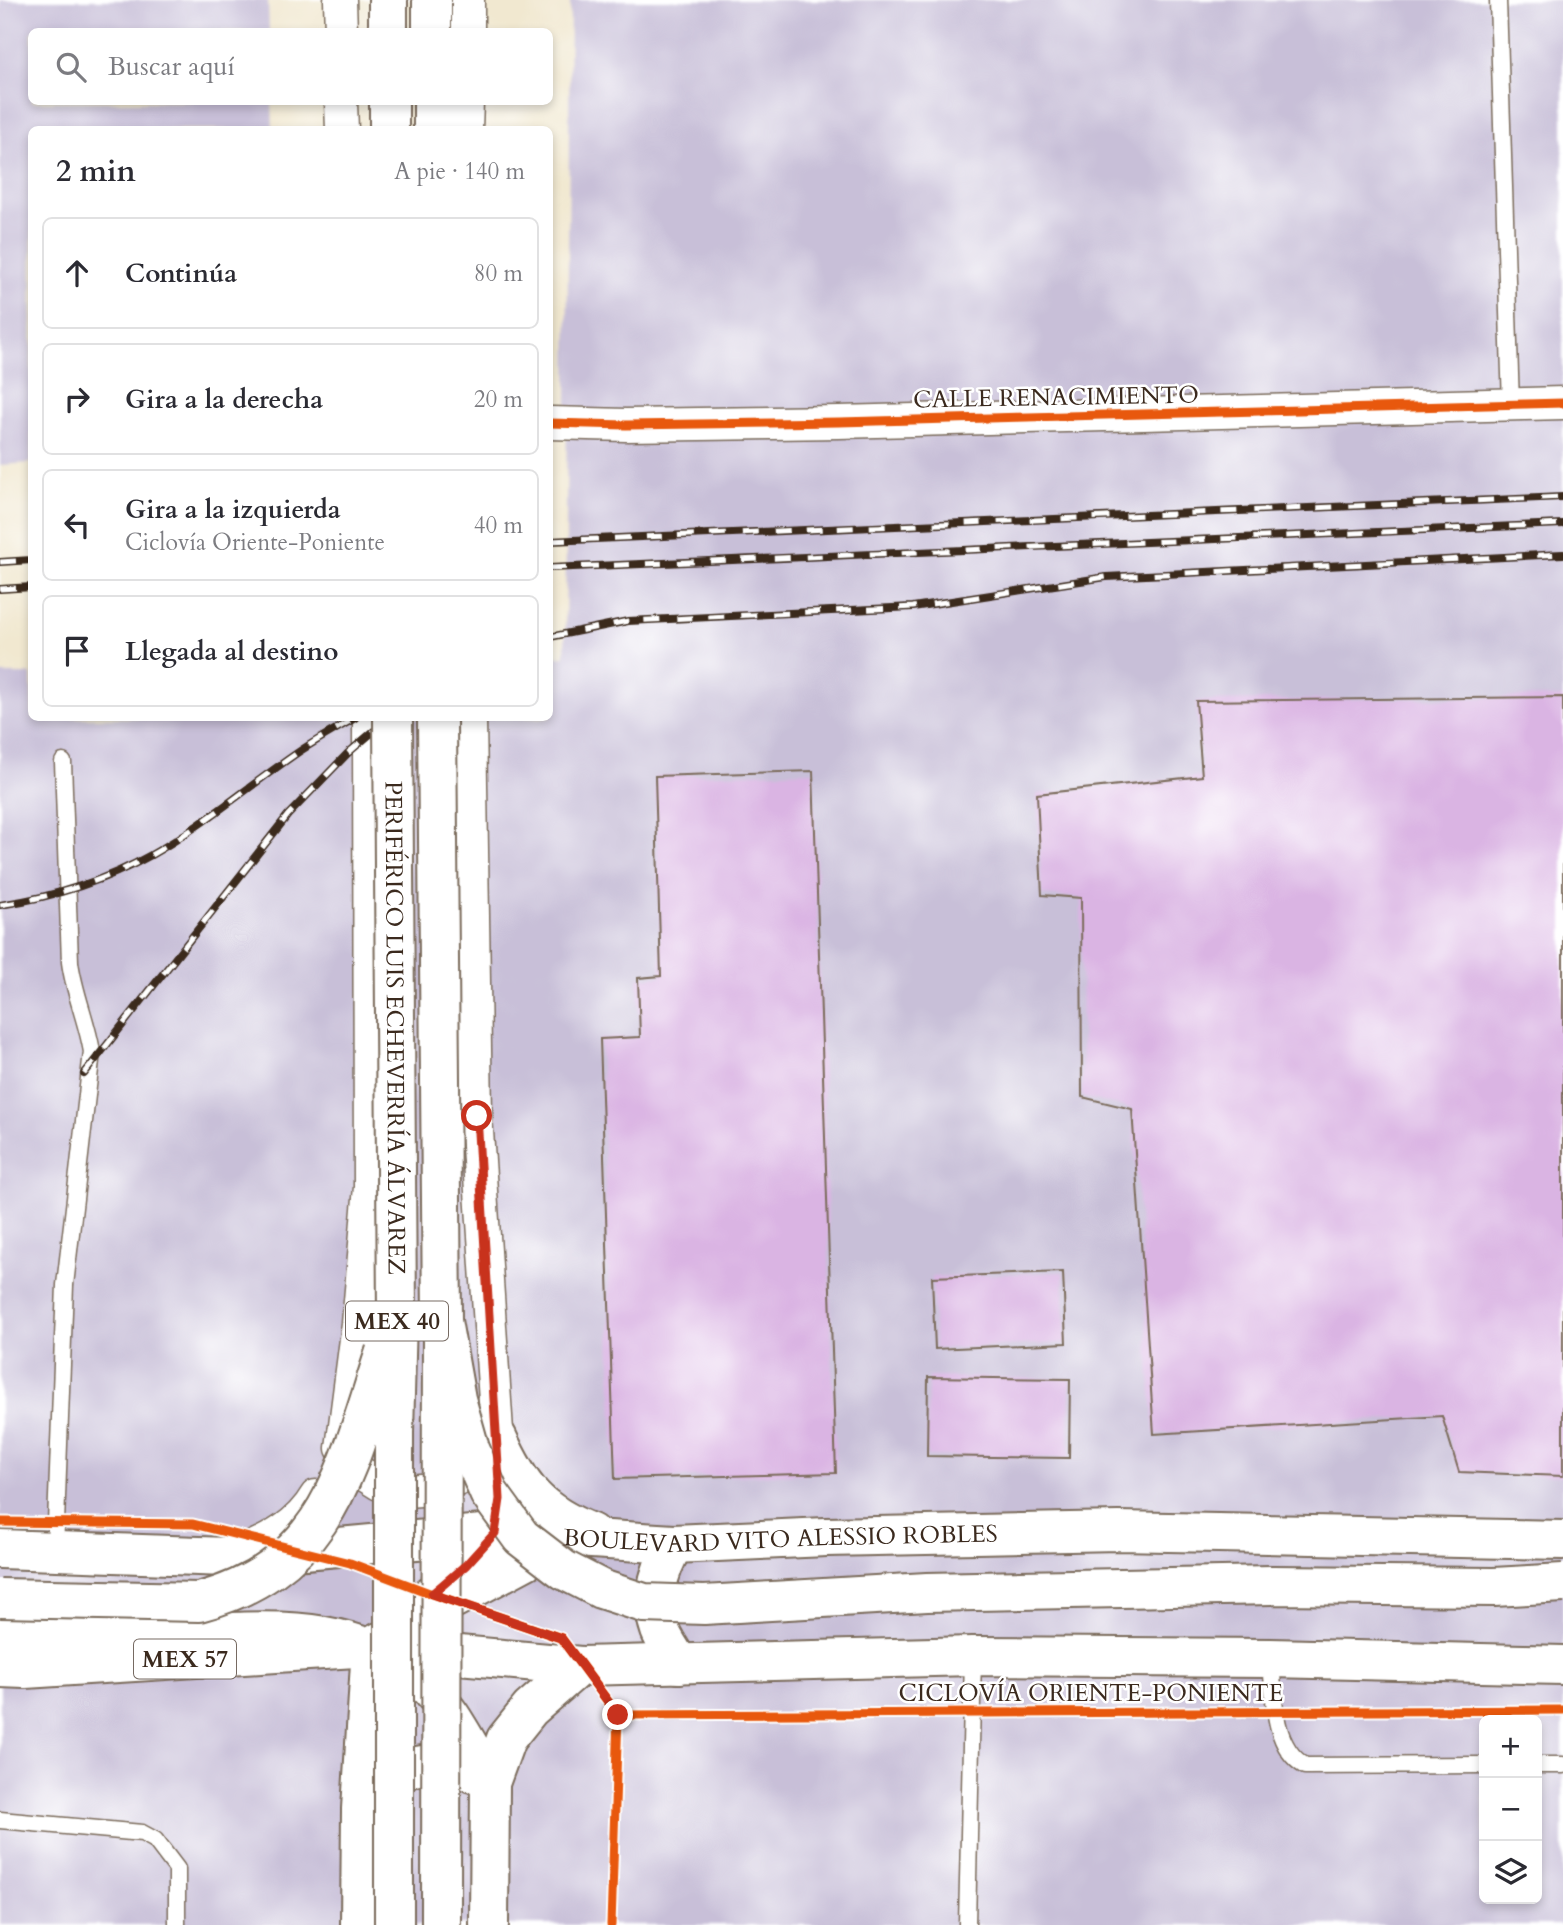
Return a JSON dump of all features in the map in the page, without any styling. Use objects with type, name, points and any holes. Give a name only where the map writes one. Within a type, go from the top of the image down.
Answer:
[{"type":"main road","points":[[388,0],[388,28]]},
{"type":"main road","points":[[432,0],[432,28]]},
{"type":"main road","points":[[389,105],[389,126]]},
{"type":"main road","points":[[433,105],[433,126]]},
{"type":"main road","name":"PERIFÉRICO LUIS ECHEVERRÍA ÁLVAREZ","points":[[393,721],[397,1317],[394,1433],[394,1925]]},
{"type":"main road","name":"PERIFÉRICO LUIS ECHEVERRÍA ÁLVAREZ","points":[[437,721],[442,1321],[441,1925]]},
{"type":"main road","points":[[0,1598],[199,1602],[226,1595],[245,1586],[295,1552],[336,1494],[397,1317]]},
{"type":"main road","points":[[442,1321],[456,1399],[470,1449],[489,1493],[521,1537],[565,1570],[601,1589],[644,1603],[704,1605],[928,1592],[1272,1585],[1494,1587],[1563,1583]]},
{"type":"main road","points":[[497,1437],[513,1471],[539,1503],[567,1524],[610,1540]]},
{"type":"main road","name":"BOULEVARD VITO ALESSIO ROBLES","points":[[0,1549],[227,1557],[495,1533],[674,1545],[826,1537],[1119,1531],[1563,1540]]},
{"type":"main road","points":[[360,1925],[361,1809],[371,1647],[466,1565],[495,1533]]},
{"type":"main road","points":[[371,1647],[453,1599],[569,1537]]},
{"type":"main road","points":[[674,1545],[661,1565],[656,1584],[656,1611],[660,1630],[679,1664],[973,1656],[1271,1658],[1563,1665]]},
{"type":"main road","points":[[0,1635],[133,1637],[276,1631],[321,1634],[371,1647],[414,1672],[444,1705],[490,1783]]},
{"type":"main road","name":"MEX 57","points":[[0,1668],[25,1669],[371,1647],[579,1666],[679,1664]]},
{"type":"main road","points":[[489,1925],[490,1783],[506,1739],[530,1709],[579,1666]]},
{"type":"main road","points":[[361,1809],[379,1785],[405,1769],[435,1763],[464,1767],[490,1783]]},
{"type":"street","points":[[340,0],[341,28]]},
{"type":"street","points":[[468,0],[468,28]]},
{"type":"street","points":[[341,105],[342,126]]},
{"type":"street","points":[[466,126],[467,105]]},
{"type":"street","name":"CALLE RENACIMIENTO","points":[[553,423],[625,425],[839,422],[1563,403]]},
{"type":"street","points":[[227,1557],[266,1542],[290,1526],[310,1507],[342,1448],[358,1324],[370,1187],[369,721]]},
{"type":"street","points":[[470,721],[477,1116],[500,1499],[495,1533]]},
{"type":"street","points":[[342,1448],[355,1469],[379,1484],[407,1491],[435,1489],[461,1479],[482,1460],[497,1437]]},
{"type":"lane","points":[[1498,0],[1511,405]]},
{"type":"lane","points":[[55,1550],[65,1285],[92,1052],[89,1032],[73,986],[70,962],[63,762]]},
{"type":"lane","points":[[967,1925],[973,1656]]},
{"type":"lane","points":[[1271,1658],[1276,1711],[1282,1738],[1296,1761],[1305,1766],[1479,1765]]},
{"type":"lane","points":[[1542,1765],[1563,1765]]},
{"type":"lane","points":[[0,1821],[142,1833],[155,1840],[177,1869],[177,1925]]},
{"type":"shaded area","points":[[0,0],[268,0],[269,28],[28,28],[28,105],[272,105],[273,126],[28,126],[28,463],[0,465]]},
{"type":"shaded area","points":[[570,0],[1563,0],[1563,1925],[0,1925],[0,674],[28,674],[28,721],[553,721],[553,657],[565,656]]},
{"type":"building","points":[[1563,697],[1563,1476],[1459,1472],[1442,1416],[1154,1434],[1132,1109],[1082,1097],[1081,898],[1042,895],[1037,794],[1202,776],[1196,701]]},
{"type":"building","points":[[813,771],[836,1473],[615,1479],[600,1039],[640,1037],[638,978],[661,976],[655,776]]},
{"type":"building","points":[[1063,1272],[1066,1343],[935,1349],[932,1277]]},
{"type":"building","points":[[928,1377],[1070,1379],[1069,1458],[927,1456]]},
{"type":"railway","points":[[553,541],[1563,497]]},
{"type":"railway","points":[[553,568],[1563,524]]},
{"type":"railway","points":[[553,636],[628,621],[913,607],[1106,577],[1563,554]]},
{"type":"railway","points":[[0,562],[28,560]]},
{"type":"railway","points":[[0,589],[28,587]]},
{"type":"railway","points":[[0,905],[78,887],[151,855],[190,831],[300,751],[350,721]]},
{"type":"railway","points":[[84,1074],[288,815],[348,753],[385,721]]},
{"type":"cycle path","points":[[553,423],[626,425],[839,422],[1563,403]]},
{"type":"cycle path","points":[[0,1522],[193,1524],[350,1563],[561,1638],[618,1715]]},
{"type":"cycle path","name":"CICLOVÍA ORIENTE-PONIENTE","points":[[611,1925],[618,1715],[1563,1710]]},
{"type":"route","points":[[477,1116],[500,1499],[495,1533],[466,1565],[432,1594],[561,1638],[618,1715]]}]
